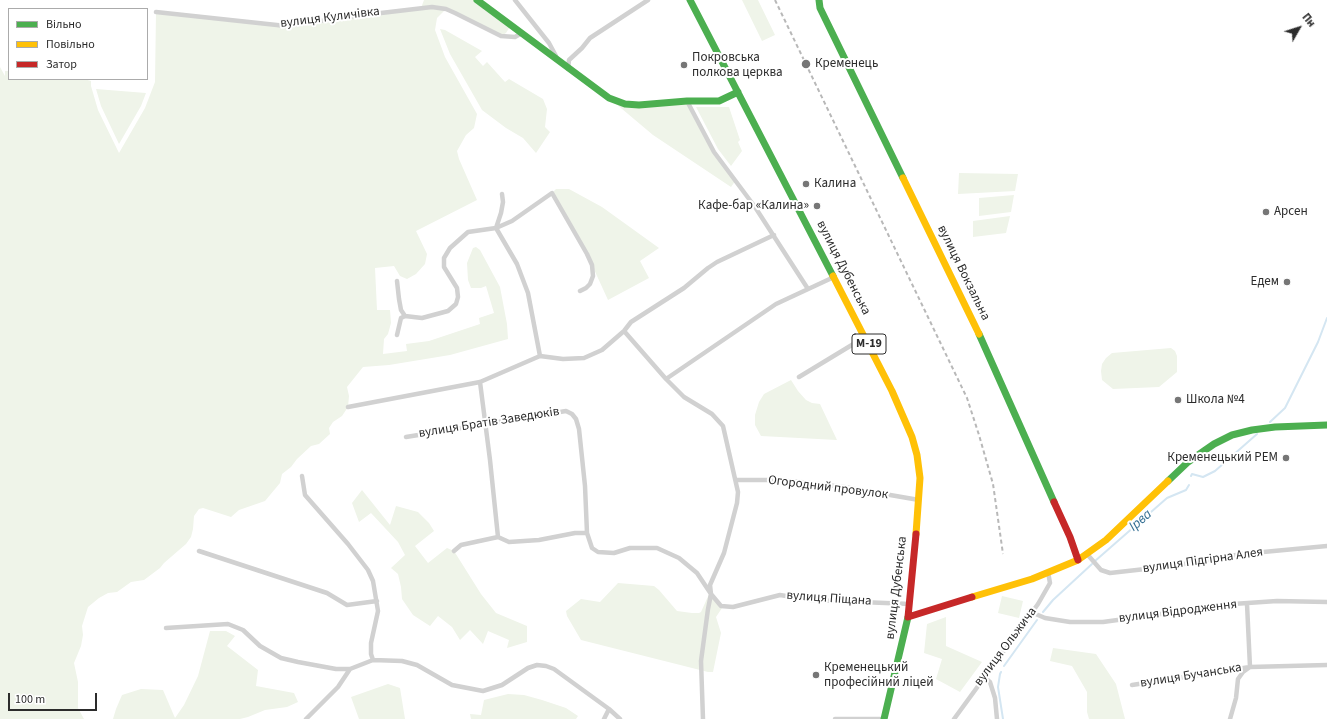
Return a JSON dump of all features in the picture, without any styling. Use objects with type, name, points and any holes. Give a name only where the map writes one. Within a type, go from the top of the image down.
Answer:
[{"type":"main road","points":[[477,0],[609,98],[625,104],[639,105],[687,101],[719,101],[738,92]]},
{"type":"main road","name":"М-19","points":[[690,0],[738,92]]},
{"type":"main road","name":"вулиця Вокзальна","points":[[819,0],[820,8],[982,342],[1070,537],[1078,560]]},
{"type":"main road","name":"вулиця Дубенська","points":[[738,92],[892,390],[912,437],[917,455],[920,478],[919,500],[910,604],[884,719]]},
{"type":"main road","points":[[908,617],[1032,579],[1078,560],[1106,540],[1188,462],[1214,444],[1232,435],[1252,430],[1275,427],[1327,425]]},
{"type":"street","points":[[515,0],[549,43],[556,56],[555,59]]},
{"type":"street","points":[[568,69],[569,60],[590,38],[648,0]]},
{"type":"street","name":"вулиця Куличівка","points":[[156,12],[286,26],[353,16],[432,7],[446,9],[456,13],[501,36],[515,37],[522,34]]},
{"type":"street","points":[[687,101],[714,152],[755,207],[808,289]]},
{"type":"street","points":[[397,335],[401,318],[405,316],[422,318],[433,316],[448,311],[456,304],[458,297],[457,288],[444,267],[444,258],[450,248],[468,232],[496,228],[512,221],[552,193],[592,265],[593,276],[590,284],[580,291]]},
{"type":"street","points":[[502,194],[503,202],[496,228],[517,264],[528,293],[540,356]]},
{"type":"street","points":[[348,407],[480,382],[540,356],[563,359],[584,358],[602,350],[624,331],[631,322],[684,288],[712,265],[774,236]]},
{"type":"street","points":[[666,379],[776,304],[834,277]]},
{"type":"street","points":[[397,281],[399,299],[405,316]]},
{"type":"street","points":[[624,331],[666,379],[684,397],[712,414],[722,426],[736,480],[738,492],[737,503],[724,553],[710,585],[711,594],[701,661],[703,719]]},
{"type":"street","points":[[799,377],[865,337]]},
{"type":"street","points":[[480,382],[498,537]]},
{"type":"street","name":"вулиця Братів Заведюків","points":[[406,437],[566,411],[572,414],[576,419],[579,429],[585,486],[587,534]]},
{"type":"street","points":[[302,476],[305,495],[348,544],[368,570],[373,581],[378,611],[371,643],[371,654],[373,660]]},
{"type":"street","name":"Огородний провулок","points":[[736,480],[783,480],[836,486],[919,500]]},
{"type":"street","points":[[454,550],[461,544],[498,537],[509,542],[539,540],[575,533],[587,534]]},
{"type":"street","name":"вулиця Піщана","points":[[587,534],[592,548],[598,552],[614,553],[630,548],[658,548],[679,558],[697,573],[721,606],[732,607],[780,595],[815,600],[910,604]]},
{"type":"street","name":"вулиця Підгірна Алея","points":[[1087,554],[1101,570],[1110,572],[1172,566],[1242,554],[1327,546]]},
{"type":"street","points":[[199,551],[327,593],[347,605],[377,601]]},
{"type":"street","name":"вулиця Ольжича","points":[[954,719],[1038,604],[1050,583],[1048,572]]},
{"type":"street","name":"вулиця Відродження","points":[[1031,612],[1045,618],[1070,622],[1103,622],[1233,604],[1327,602]]},
{"type":"street","name":"вулиця Бучанська","points":[[1247,604],[1250,667]]},
{"type":"street","points":[[166,628],[228,624],[243,630],[260,646],[281,658],[336,669],[350,669],[373,660],[402,661],[417,665],[452,685],[483,691],[502,685],[522,670],[537,665],[546,666],[554,669],[610,709],[620,719]]},
{"type":"street","name":"вулиця Бучанська","points":[[1132,685],[1250,667],[1327,665]]},
{"type":"street","name":"вулиця Бучанська","points":[[1230,719],[1236,698],[1238,679],[1243,672],[1250,667]]},
{"type":"street","points":[[306,719],[338,688],[350,669]]},
{"type":"street","points":[[984,677],[990,682],[995,698],[996,719]]},
{"type":"street","points":[[604,719],[610,709]]},
{"type":"street","points":[[835,719],[884,719]]},
{"type":"shaded area","points":[[424,0],[477,0],[511,25],[506,33],[501,36],[445,10],[437,18],[435,30],[445,57],[477,114],[474,128],[466,135],[457,151],[477,200],[416,231],[427,254],[425,264],[416,274],[407,279],[400,276],[394,266],[375,268],[377,310],[390,310],[391,323],[388,334],[384,339],[383,354],[407,351],[406,344],[429,341],[480,324],[479,318],[494,313],[486,286],[481,288],[471,288],[468,280],[467,263],[473,248],[476,247],[480,250],[500,287],[507,324],[508,339],[450,355],[389,365],[363,367],[347,387],[349,396],[348,407],[342,416],[333,422],[329,428],[330,434],[319,444],[311,446],[291,467],[282,474],[280,483],[265,501],[239,510],[231,517],[203,508],[199,509],[194,516],[191,537],[186,544],[160,568],[144,580],[131,582],[117,592],[108,593],[88,607],[82,626],[83,635],[81,646],[74,663],[78,682],[78,708],[84,719],[0,719],[0,67],[5,76],[5,71],[8,71],[8,80],[91,81],[98,110],[119,153],[145,108],[155,82],[156,12],[286,26],[421,8]]},
{"type":"shaded area","points":[[742,0],[758,0],[775,35],[762,41]]},
{"type":"shaded area","points":[[440,29],[445,30],[482,51],[475,57],[483,66],[487,62],[505,82],[509,79],[543,99],[547,109],[545,127],[550,132],[536,153],[523,138],[506,128],[482,110],[450,54]]},
{"type":"shaded area","points":[[96,89],[146,93],[141,106],[119,144],[101,106]]},
{"type":"shaded area","points":[[609,98],[625,104],[687,101],[714,152],[736,180],[731,187],[653,135]]},
{"type":"shaded area","points":[[696,107],[729,107],[740,140],[738,142],[742,151],[731,166],[718,149]]},
{"type":"shaded area","points":[[959,173],[1018,174],[1015,191],[958,194]]},
{"type":"shaded area","points":[[556,189],[569,189],[602,207],[659,248],[640,261],[649,278],[608,300],[592,265],[552,193]]},
{"type":"shaded area","points":[[1014,195],[1011,212],[979,216],[979,198]]},
{"type":"shaded area","points":[[1010,216],[1006,233],[973,237],[973,221]]},
{"type":"shaded area","points":[[1171,348],[1175,351],[1177,356],[1177,372],[1159,387],[1113,389],[1102,380],[1102,364],[1112,353]]},
{"type":"shaded area","points":[[791,380],[806,400],[812,403],[820,404],[837,440],[761,436],[755,425],[755,415],[759,402],[764,394]]},
{"type":"shaded area","points":[[362,490],[390,525],[396,506],[418,512],[429,523],[434,531],[415,546],[428,563],[447,548],[454,551],[481,594],[496,613],[527,626],[527,642],[507,648],[509,640],[488,631],[483,644],[470,630],[460,640],[452,627],[438,616],[430,626],[413,615],[402,599],[398,574],[391,568],[405,555],[398,542],[371,513],[359,522],[352,503]]},
{"type":"shaded area","points":[[618,583],[654,586],[677,611],[692,613],[701,612],[710,592],[722,608],[716,617],[721,633],[713,672],[581,640],[567,616],[566,611],[581,599],[600,602]]},
{"type":"shaded area","points":[[1002,596],[1023,601],[1019,618],[998,613]]},
{"type":"shaded area","points":[[946,617],[946,646],[982,662],[960,692],[936,679],[942,659],[924,653],[927,624]]},
{"type":"shaded area","points":[[210,631],[226,631],[235,636],[227,646],[258,670],[256,686],[294,693],[298,702],[287,707],[265,710],[240,719],[113,719],[122,695],[141,689],[163,690],[175,718],[184,705],[198,676]]},
{"type":"shaded area","points":[[1053,648],[1096,654],[1116,684],[1125,719],[1089,719],[1087,712],[1087,692],[1072,666],[1050,661]]},
{"type":"shaded area","points":[[388,684],[400,688],[405,719],[359,719],[351,697]]},
{"type":"shaded area","points":[[508,694],[524,695],[542,700],[566,708],[578,716],[576,719],[471,719],[470,714],[481,715],[484,700]]},
{"type":"waterway","name":"Ірва","points":[[1270,422],[1285,408],[1318,342],[1327,318]]},
{"type":"waterway","name":"Ірва","points":[[1191,476],[1192,474],[1203,477],[1215,471],[1257,434]]},
{"type":"waterway","name":"Ірва","points":[[1095,561],[1167,498],[1186,490],[1189,485]]},
{"type":"waterway","name":"Ірва","points":[[1043,612],[1053,600],[1092,564]]},
{"type":"waterway","name":"Ірва","points":[[1004,666],[1037,620]]},
{"type":"waterway","name":"Ірва","points":[[1001,672],[998,687],[1003,719]]},
{"type":"railway","points":[[775,0],[967,398],[993,484],[1003,554]]},
{"type":"traffic: fast","points":[[477,0],[609,98],[625,104],[639,105],[687,101],[719,101],[738,92]]},
{"type":"traffic: fast","points":[[690,0],[833,276]]},
{"type":"traffic: fast","points":[[819,0],[820,8],[903,178]]},
{"type":"traffic: fast","points":[[979,334],[1054,502]]},
{"type":"traffic: fast","points":[[1168,481],[1188,462],[1214,444],[1232,435],[1252,430],[1275,427],[1327,425]]},
{"type":"traffic: fast","points":[[884,719],[908,617]]},
{"type":"traffic: slow","points":[[903,178],[979,334]]},
{"type":"traffic: slow","points":[[833,276],[892,391],[912,437],[917,455],[920,478],[916,534]]},
{"type":"traffic: slow","points":[[972,597],[1032,579],[1078,560],[1106,540],[1168,481]]},
{"type":"traffic: jam","points":[[1054,502],[1070,537],[1078,560]]},
{"type":"traffic: jam","points":[[916,534],[908,617],[972,597]]},
{"type":"place","name":"Кременець","points":[[806,64]]},
{"type":"place","name":"Покровська полкова церква","points":[[684,65]]},
{"type":"place","name":"Калина","points":[[806,184]]},
{"type":"place","name":"Кафе-бар «Калина»","points":[[817,206]]},
{"type":"place","name":"Арсен","points":[[1266,212]]},
{"type":"place","name":"Едем","points":[[1287,282]]},
{"type":"place","name":"Школа №4","points":[[1178,400]]},
{"type":"place","name":"Кременецький РЕМ","points":[[1286,458]]},
{"type":"place","name":"Кременецький професійний ліцей","points":[[816,675]]}]
